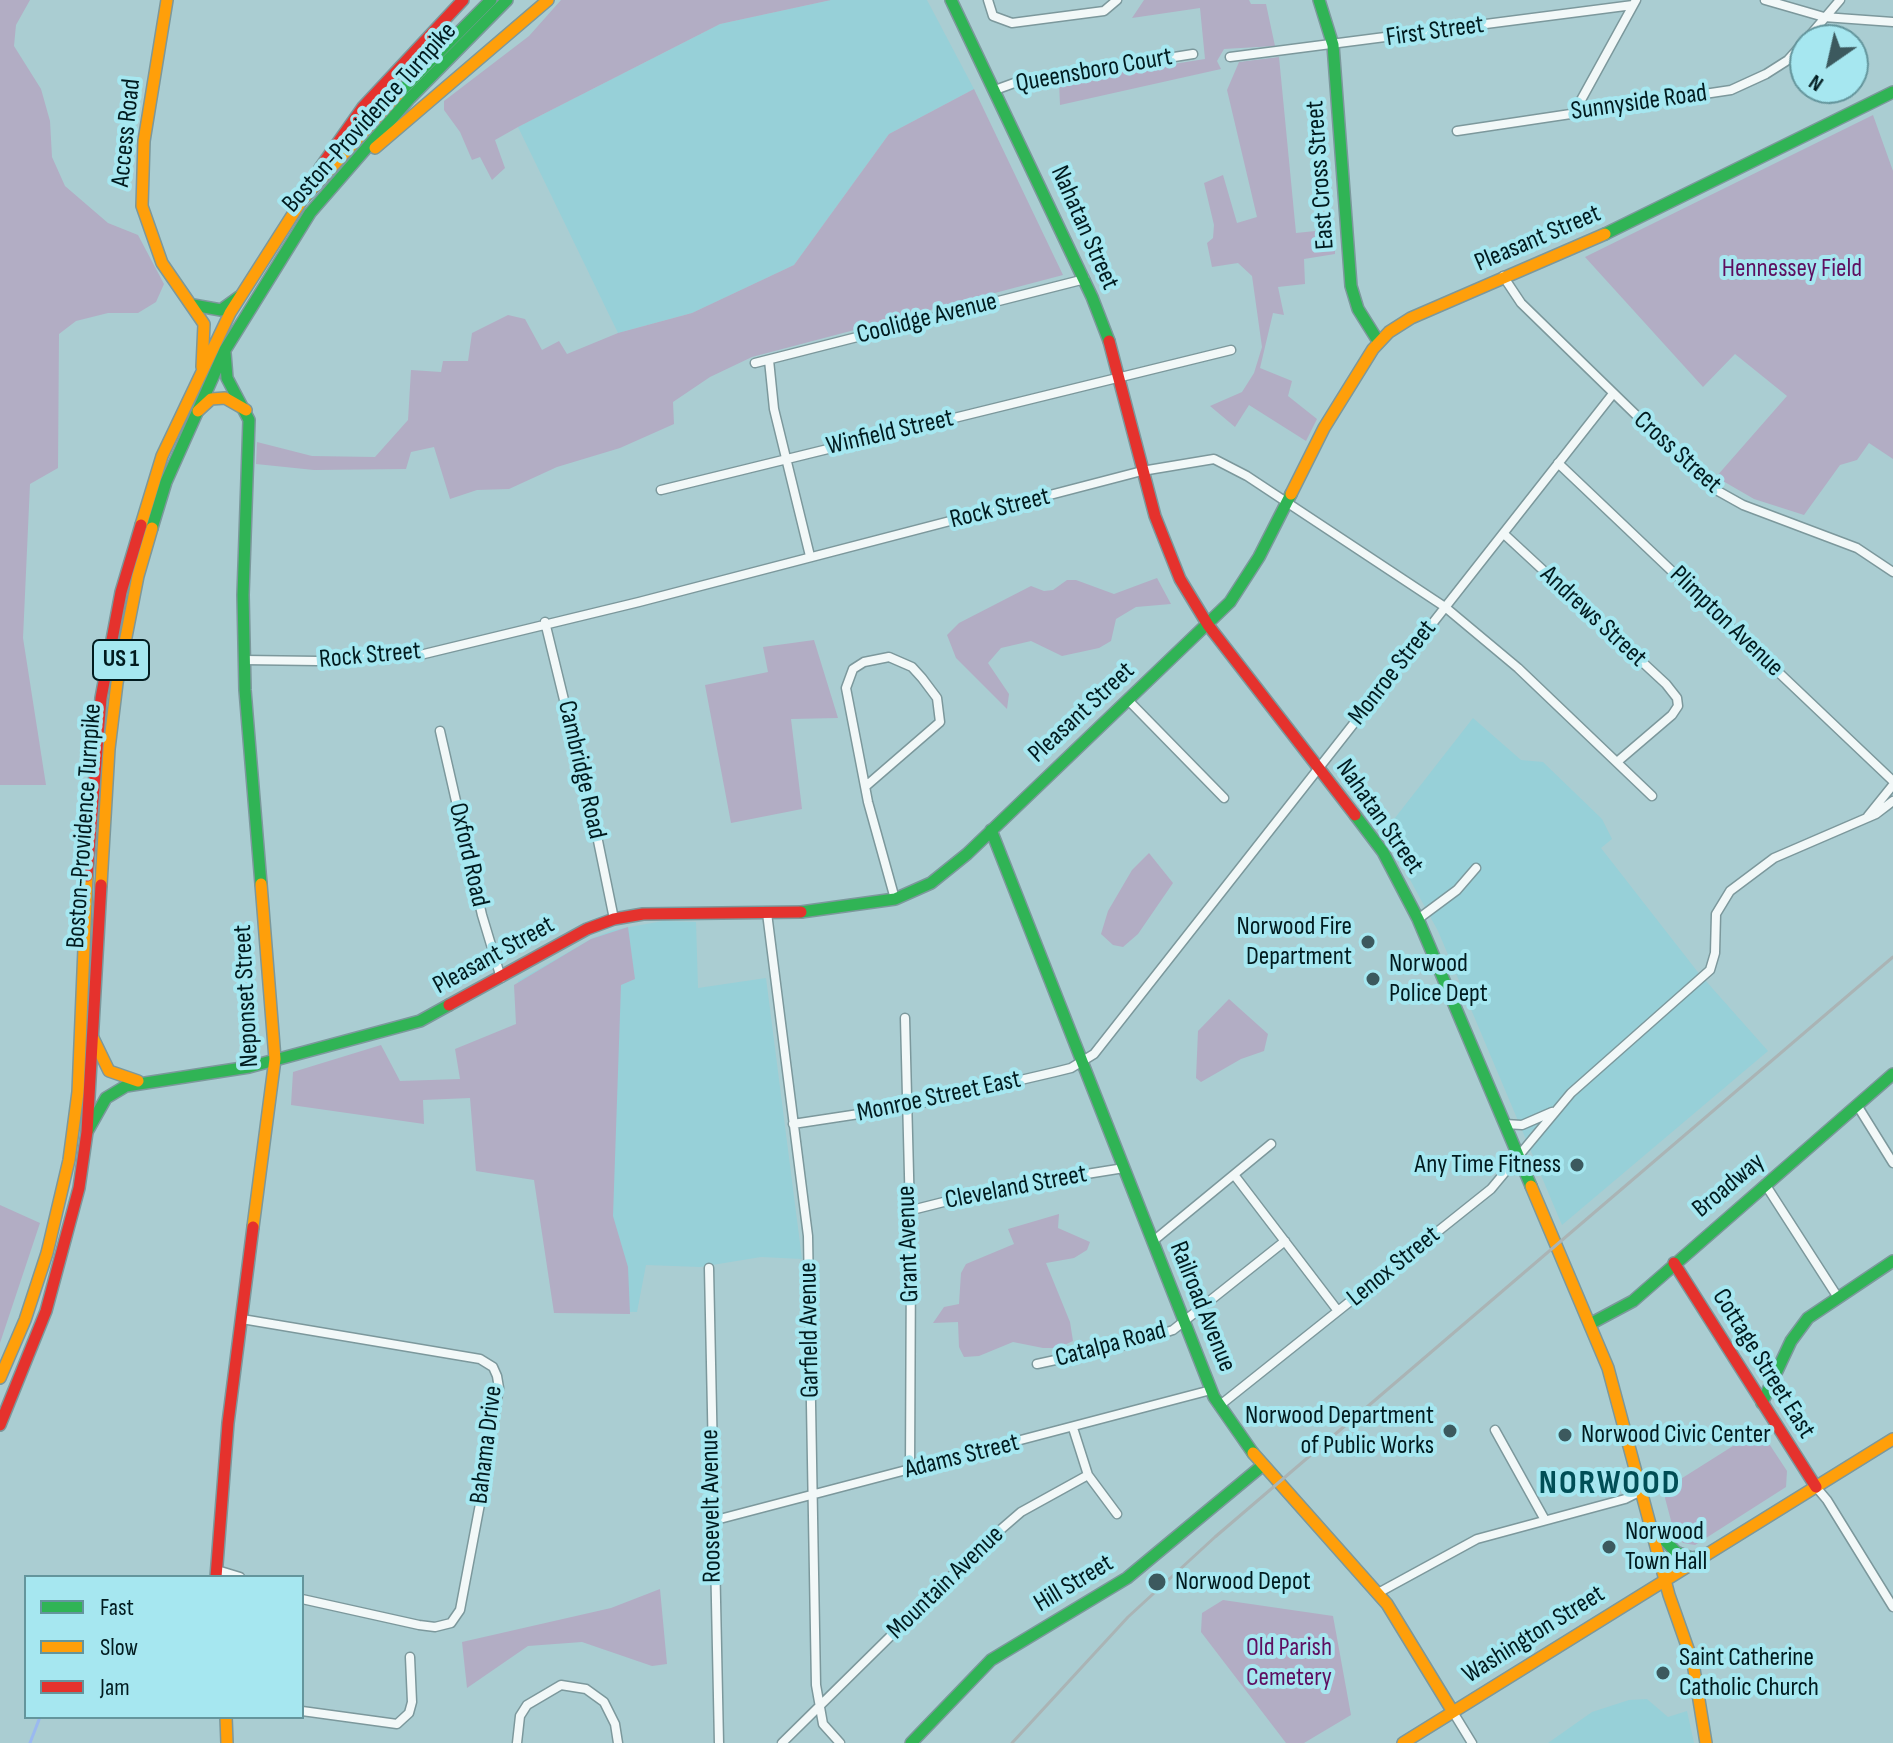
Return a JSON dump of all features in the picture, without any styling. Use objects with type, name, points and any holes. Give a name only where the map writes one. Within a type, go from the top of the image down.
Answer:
[{"type":"street","name":"Access Road","points":[[167,0],[144,141],[141,197],[146,223],[162,263],[193,305],[206,334],[202,367]]},
{"type":"street","points":[[302,200],[345,129],[463,0]]},
{"type":"street","name":"Boston-Providence Turnpike","points":[[0,1378],[25,1320],[47,1253],[69,1160],[78,1092],[97,732],[121,592],[162,456],[202,367],[240,296],[302,200],[368,125],[491,0]]},
{"type":"street","name":"Boston-Providence Turnpike","points":[[0,1425],[33,1346],[61,1259],[79,1188],[87,1132],[109,749],[117,683],[151,532],[195,414],[225,350],[279,258],[310,213],[410,98],[507,0]]},
{"type":"street","points":[[348,169],[548,0]]},
{"type":"street","name":"Nahatan Street","points":[[951,0],[1085,279],[1119,377],[1142,471],[1169,553],[1190,599],[1383,852],[1418,919],[1608,1368],[1665,1580],[1693,1663],[1706,1743]]},
{"type":"street","points":[[988,0],[993,16],[1012,23],[1104,11],[1117,0]]},
{"type":"street","name":"East Cross Street","points":[[1319,0],[1333,45],[1351,286],[1358,309],[1378,341]]},
{"type":"street","points":[[1765,0],[1824,17],[1893,22]]},
{"type":"street","name":"Sunnyside Road","points":[[1818,24],[1840,0]]},
{"type":"street","points":[[1575,111],[1634,3]]},
{"type":"street","name":"First Street","points":[[1230,57],[1634,3]]},
{"type":"street","name":"Queensboro Court","points":[[995,90],[1017,82],[1193,54]]},
{"type":"street","name":"Sunnyside Road","points":[[1457,131],[1575,111],[1678,99],[1746,85],[1789,59]]},
{"type":"street","name":"Pleasant Street","points":[[87,1132],[106,1098],[139,1082],[229,1071],[420,1021],[587,929],[614,919],[656,913],[767,913],[836,908],[895,899],[913,893],[947,871],[1208,625],[1240,589],[1324,428],[1378,341],[1411,318],[1608,233],[1893,92]]},
{"type":"street","name":"Cross Street","points":[[1503,276],[1521,303],[1612,395],[1724,496],[1857,548],[1893,572]]},
{"type":"street","name":"Coolidge Avenue","points":[[755,363],[1085,279]]},
{"type":"street","points":[[193,305],[207,310],[221,310],[240,296]]},
{"type":"street","name":"Neponset Street","points":[[216,1574],[228,1423],[275,1059],[262,870],[246,724],[244,534],[249,420],[227,378],[225,350]]},
{"type":"street","name":"Winfield Street","points":[[661,490],[1231,350]]},
{"type":"street","points":[[769,360],[774,409],[810,556]]},
{"type":"street","name":"Monroe Street","points":[[1083,1062],[1103,1045],[1612,395]]},
{"type":"street","points":[[195,414],[211,399],[225,398],[246,410]]},
{"type":"street","name":"Rock Street","points":[[244,660],[318,661],[420,655],[545,622],[639,602],[1142,471],[1214,459],[1287,502],[1445,607],[1518,668],[1652,796]]},
{"type":"street","name":"Plimpton Avenue","points":[[1558,463],[1893,783]]},
{"type":"street","name":"Andrews Street","points":[[1504,534],[1666,684],[1677,702],[1672,715],[1617,762]]},
{"type":"street","name":"Cambridge Road","points":[[545,622],[589,800],[614,919]]},
{"type":"street","points":[[866,786],[940,722],[937,698],[922,678],[912,667],[889,657],[864,662],[853,669],[846,688],[866,786],[895,899]]},
{"type":"street","points":[[1128,700],[1224,798]]},
{"type":"street","name":"Oxford Road","points":[[440,731],[482,915],[501,978]]},
{"type":"street","points":[[1867,817],[1893,783]]},
{"type":"street","name":"Lenox Street","points":[[1219,1406],[1491,1189],[1553,1112],[1710,970],[1715,953],[1716,914],[1730,891],[1772,858],[1867,817],[1893,801]]},
{"type":"street","name":"Railroad Avenue","points":[[991,830],[1183,1324],[1219,1406],[1263,1465],[1378,1593],[1472,1743]]},
{"type":"street","points":[[1418,919],[1457,890],[1476,868]]},
{"type":"street","name":"Garfield Avenue","points":[[767,913],[808,1236],[819,1707],[823,1724],[840,1743]]},
{"type":"street","name":"Grant Avenue","points":[[905,1018],[910,1470]]},
{"type":"street","points":[[93,1038],[109,1071],[139,1082]]},
{"type":"street","name":"Monroe Street East","points":[[793,1124],[905,1107],[1063,1070],[1083,1062]]},
{"type":"street","name":"Broadway","points":[[1590,1324],[1616,1313],[1893,1074]]},
{"type":"street","points":[[1857,1105],[1893,1163]]},
{"type":"street","name":"Lenox Street","points":[[1505,1124],[1522,1125],[1553,1112]]},
{"type":"street","points":[[1152,1242],[1271,1144]]},
{"type":"street","name":"Cleveland Street","points":[[908,1211],[999,1188],[1124,1168]]},
{"type":"street","points":[[1235,1176],[1338,1311]]},
{"type":"street","points":[[1765,1184],[1837,1296]]},
{"type":"street","name":"Catalpa Road","points":[[1037,1364],[1134,1343],[1183,1324],[1285,1241]]},
{"type":"street","points":[[1762,1403],[1795,1336],[1817,1310],[1893,1261]]},
{"type":"street","name":"Cottage Street East","points":[[1674,1263],[1816,1487]]},
{"type":"street","name":"Roosevelt Avenue","points":[[709,1268],[719,1743]]},
{"type":"street","name":"Bahama Drive","points":[[242,1319],[480,1359],[493,1367],[497,1376],[499,1388],[478,1518],[460,1610],[451,1623],[435,1627],[419,1625],[304,1599]]},
{"type":"street","name":"Adams Street","points":[[712,1521],[1211,1390]]},
{"type":"street","points":[[1073,1428],[1088,1475],[1117,1514]]},
{"type":"street","points":[[1495,1430],[1545,1520]]},
{"type":"street","name":"Washington Street","points":[[1403,1743],[1893,1439]]},
{"type":"street","name":"Hill Street","points":[[911,1743],[982,1667],[1127,1578],[1263,1465]]},
{"type":"street","name":"Mountain Avenue","points":[[782,1743],[1021,1512],[1088,1475]]},
{"type":"street","points":[[1816,1487],[1893,1607]]},
{"type":"street","points":[[1378,1593],[1477,1539],[1625,1499],[1643,1490]]},
{"type":"street","points":[[1652,1524],[1676,1552],[1691,1558],[1705,1556]]},
{"type":"street","points":[[304,1711],[397,1724],[409,1713],[412,1702],[410,1657]]},
{"type":"street","points":[[517,1743],[520,1716],[527,1705],[561,1685],[586,1689],[604,1702],[615,1724],[618,1743]]},
{"type":"street","points":[[226,1719],[227,1743]]},
{"type":"shaded area","points":[[831,0],[927,0],[974,89],[889,134],[794,265],[692,313],[618,333],[518,127],[720,24]]},
{"type":"shaded area","points":[[1473,718],[1521,760],[1543,762],[1602,819],[1612,839],[1601,848],[1697,971],[1768,1051],[1562,1225],[1438,931],[1384,832]]},
{"type":"shaded area","points":[[663,921],[696,922],[698,988],[766,978],[802,1259],[761,1257],[700,1267],[646,1265],[637,1312],[556,1310],[518,981],[591,939],[613,930]]},
{"type":"shaded area","points":[[1647,1699],[1668,1717],[1687,1711],[1694,1743],[1548,1743],[1592,1712],[1629,1700]]},
{"type":"green space","points":[[0,0],[30,0],[16,25],[14,46],[41,89],[50,121],[52,157],[65,186],[108,223],[138,235],[164,284],[156,302],[138,313],[108,313],[76,321],[59,334],[58,468],[30,484],[23,638],[46,785],[0,785]]},
{"type":"green space","points":[[561,0],[831,0],[720,24],[518,127],[495,140],[505,168],[492,180],[480,157],[472,160],[460,132],[444,110],[444,101],[529,36]]},
{"type":"green space","points":[[1144,0],[1249,0],[1251,4],[1266,4],[1275,46],[1224,49],[1217,61],[1221,69],[1060,105],[1059,82],[1205,59],[1200,8],[1132,18]]},
{"type":"green space","points":[[1279,57],[1296,233],[1335,229],[1335,254],[1304,259],[1305,284],[1278,287],[1284,315],[1273,313],[1260,368],[1292,381],[1288,396],[1317,419],[1306,441],[1249,405],[1235,427],[1210,406],[1242,392],[1254,373],[1262,347],[1252,276],[1238,263],[1212,267],[1207,243],[1213,238],[1214,225],[1204,183],[1223,175],[1237,223],[1257,217],[1227,90],[1239,62]]},
{"type":"green space","points":[[974,89],[1063,275],[752,357],[710,377],[673,402],[674,424],[620,448],[557,467],[509,489],[477,490],[450,499],[434,447],[411,452],[406,469],[314,470],[256,464],[257,442],[312,456],[375,457],[408,420],[411,370],[441,372],[443,361],[468,361],[472,333],[508,315],[525,319],[542,350],[559,341],[567,354],[618,333],[692,313],[794,265],[889,134]]},
{"type":"green space","name":"Hennessey Field","points":[[1873,115],[1893,171],[1893,459],[1869,443],[1857,460],[1840,465],[1804,515],[1754,499],[1716,477],[1787,396],[1735,354],[1703,387],[1585,257]]},
{"type":"green space","points":[[1157,578],[1171,604],[1136,607],[1116,619],[1111,641],[1099,648],[1062,656],[1031,641],[1001,648],[988,663],[1009,694],[1007,709],[956,658],[947,635],[959,623],[1031,586],[1044,591],[1053,590],[1067,580],[1076,580],[1114,594]]},
{"type":"green space","points":[[814,640],[838,718],[791,719],[802,809],[731,823],[705,685],[768,672],[763,647]]},
{"type":"green space","points":[[1149,853],[1173,883],[1138,934],[1123,947],[1113,945],[1101,934],[1108,911],[1132,870]]},
{"type":"green space","points":[[628,927],[635,979],[621,985],[613,1216],[628,1267],[630,1314],[554,1313],[534,1180],[476,1171],[470,1098],[423,1100],[424,1124],[291,1105],[293,1072],[381,1045],[400,1081],[460,1079],[455,1049],[516,1024],[514,985],[591,939]]},
{"type":"green space","points":[[1229,999],[1268,1034],[1264,1051],[1241,1059],[1201,1082],[1196,1078],[1198,1031]]},
{"type":"green space","points":[[0,1205],[40,1223],[0,1343]]},
{"type":"green space","points":[[1059,1214],[1058,1228],[1090,1242],[1087,1250],[1074,1258],[1046,1263],[1070,1322],[1073,1341],[1058,1348],[1013,1342],[979,1356],[964,1357],[959,1347],[958,1322],[933,1323],[944,1307],[959,1304],[961,1273],[966,1264],[1014,1244],[1008,1229]]},
{"type":"green space","points":[[1762,1433],[1787,1471],[1786,1487],[1695,1545],[1683,1543],[1674,1532],[1665,1498],[1668,1487],[1752,1434]]},
{"type":"green space","points":[[660,1589],[667,1664],[652,1666],[582,1642],[528,1646],[467,1688],[462,1642],[611,1608]]},
{"type":"green space","name":"Old Parish Cemetery","points":[[1223,1600],[1333,1616],[1351,1715],[1304,1743],[1286,1743],[1201,1632],[1202,1613]]},
{"type":"waterway","points":[[30,1743],[39,1719]]},
{"type":"railway","points":[[1012,1743],[1128,1617],[1215,1537],[1893,957]]},
{"type":"traffic: fast","points":[[399,93],[491,0]]},
{"type":"traffic: fast","points":[[152,528],[166,482],[225,350],[310,213],[410,98],[507,0]]},
{"type":"traffic: fast","points":[[951,0],[1092,297],[1109,341]]},
{"type":"traffic: fast","points":[[1319,0],[1333,45],[1351,286],[1358,309],[1378,341]]},
{"type":"traffic: fast","points":[[1605,234],[1893,92]]},
{"type":"traffic: fast","points":[[193,305],[221,310],[239,297]]},
{"type":"traffic: fast","points":[[225,353],[227,378],[249,420],[243,595],[245,690],[261,884]]},
{"type":"traffic: fast","points":[[801,912],[895,899],[931,883],[967,854],[1230,602],[1259,557],[1291,494]]},
{"type":"traffic: fast","points":[[1355,815],[1383,852],[1418,919],[1531,1186]]},
{"type":"traffic: fast","points":[[991,830],[1214,1397],[1253,1453]]},
{"type":"traffic: fast","points":[[88,1130],[106,1098],[126,1086],[249,1067],[420,1021],[449,1005]]},
{"type":"traffic: fast","points":[[1590,1324],[1633,1301],[1893,1074]]},
{"type":"traffic: fast","points":[[1762,1403],[1791,1341],[1808,1318],[1893,1261]]},
{"type":"traffic: fast","points":[[911,1743],[991,1660],[1127,1578],[1263,1465]]},
{"type":"traffic: fast","points":[[1656,1531],[1676,1552],[1691,1558],[1700,1557]]},
{"type":"traffic: slow","points":[[167,0],[144,141],[142,206],[162,263],[204,324],[202,367]]},
{"type":"traffic: slow","points":[[375,148],[548,0]]},
{"type":"traffic: slow","points":[[141,525],[162,456],[230,313],[302,200],[399,93]]},
{"type":"traffic: slow","points":[[1291,494],[1324,428],[1373,349],[1389,332],[1411,318],[1605,234]]},
{"type":"traffic: slow","points":[[198,411],[211,399],[225,398],[246,410]]},
{"type":"traffic: slow","points":[[101,885],[109,749],[117,683],[138,576],[152,528]]},
{"type":"traffic: slow","points":[[0,1378],[25,1320],[47,1253],[69,1160],[78,1092],[87,876]]},
{"type":"traffic: slow","points":[[253,1227],[275,1059],[261,884]]},
{"type":"traffic: slow","points":[[93,1038],[109,1071],[138,1081]]},
{"type":"traffic: slow","points":[[1531,1186],[1608,1368],[1669,1595],[1693,1663],[1706,1743]]},
{"type":"traffic: slow","points":[[1403,1743],[1893,1439]]},
{"type":"traffic: slow","points":[[1253,1453],[1387,1604],[1453,1712]]},
{"type":"traffic: slow","points":[[226,1719],[227,1743]]},
{"type":"traffic: jam","points":[[320,168],[363,107],[463,0]]},
{"type":"traffic: jam","points":[[1109,341],[1155,516],[1180,579],[1208,625],[1355,815]]},
{"type":"traffic: jam","points":[[87,876],[101,698],[121,592],[141,525]]},
{"type":"traffic: jam","points":[[0,1425],[46,1311],[79,1188],[87,1132],[101,885]]},
{"type":"traffic: jam","points":[[449,1005],[587,929],[614,919],[643,914],[801,912]]},
{"type":"traffic: jam","points":[[216,1575],[228,1423],[253,1227]]},
{"type":"traffic: jam","points":[[1674,1263],[1816,1487]]},
{"type":"place","name":"Norwood Fire Department","points":[[1368,942]]},
{"type":"place","name":"Norwood Police Dept","points":[[1373,979]]},
{"type":"place","name":"Any Time Fitness","points":[[1577,1165]]},
{"type":"place","name":"Norwood Department of Public Works","points":[[1450,1431]]},
{"type":"place","name":"Norwood Civic Center","points":[[1565,1435]]},
{"type":"place","name":"Norwood Town Hall","points":[[1609,1547]]},
{"type":"place","name":"Norwood Depot","points":[[1157,1582]]},
{"type":"place","name":"Saint Catherine Catholic Church","points":[[1663,1673]]},
{"type":"district","name":"NORWOOD","points":[[1610,1484]]}]
